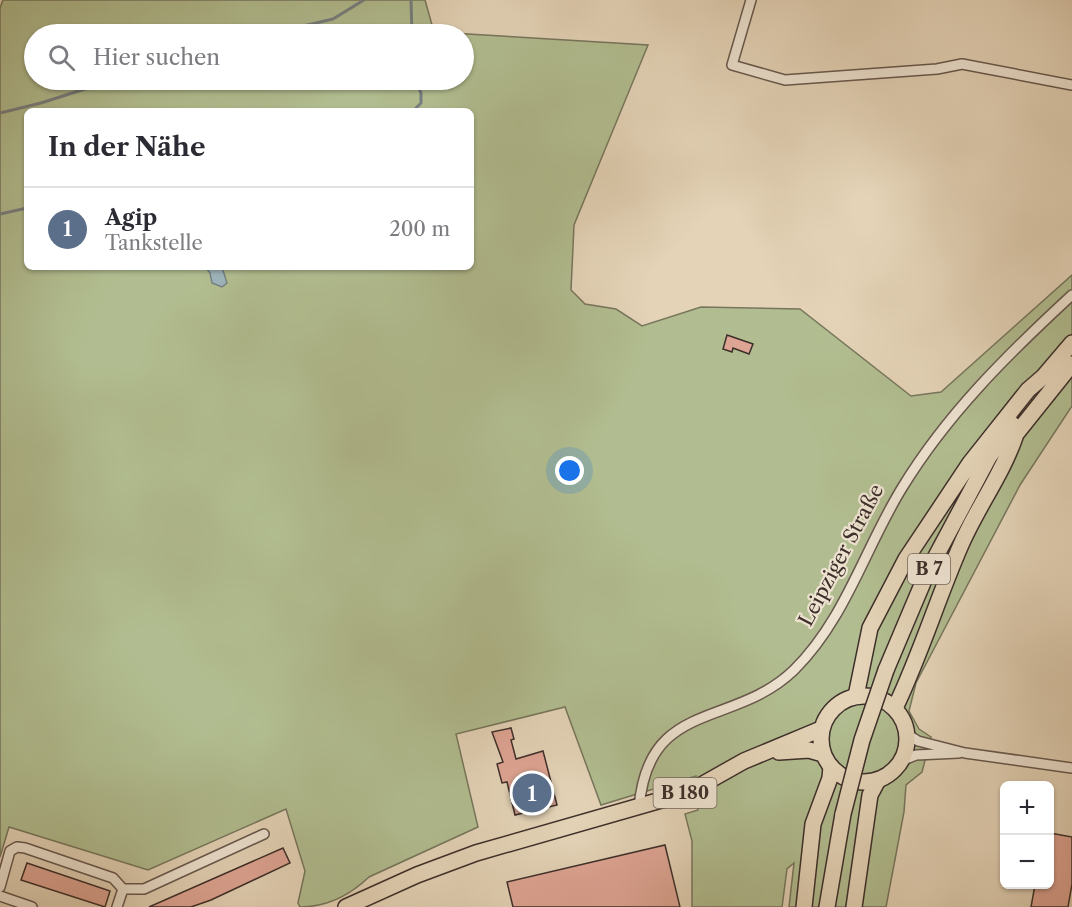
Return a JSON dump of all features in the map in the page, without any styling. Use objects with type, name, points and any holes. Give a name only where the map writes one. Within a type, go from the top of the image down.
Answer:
[{"type":"main road","name":"B 7","points":[[827,907],[843,814],[862,740],[886,670],[927,573],[983,473],[989,457],[1043,377],[1072,343]]},
{"type":"main road","name":"B 7","points":[[983,473],[1015,437],[1072,364]]},
{"type":"main road","points":[[856,696],[870,628],[906,559],[970,463],[1028,390],[1043,377]]},
{"type":"main road","points":[[895,708],[913,671],[959,548],[985,494],[1009,454],[1015,437]]},
{"type":"main road","points":[[804,907],[813,824],[830,778],[821,729],[830,711],[846,699],[856,696],[873,696],[895,708],[903,720],[907,734],[907,748],[901,761],[891,773],[878,780],[870,795],[854,907]]},
{"type":"main road","name":"B 180","points":[[346,907],[367,902],[476,853],[689,792],[763,754],[821,729]]},
{"type":"main road","name":"B 180","points":[[763,754],[802,750],[827,760],[839,774],[858,782],[878,780]]},
{"type":"street","points":[[751,0],[732,65],[785,80],[937,69],[962,64],[1072,85]]},
{"type":"street","name":"Leipziger Straße","points":[[639,808],[641,785],[658,747],[666,737],[694,721],[756,696],[778,683],[807,656],[838,610],[901,489],[938,434],[1002,360],[1072,295]]},
{"type":"street","points":[[907,734],[918,741],[965,753],[1072,768]]},
{"type":"street","points":[[901,761],[916,755],[965,753]]},
{"type":"street","points":[[0,887],[10,851],[17,847],[113,878],[123,889],[144,889],[264,834]]},
{"type":"street","points":[[117,907],[123,889]]},
{"type":"street","points":[[0,896],[32,907]]},
{"type":"green space","points":[[3,0],[425,0],[432,24],[24,24],[24,90],[474,90],[474,34],[648,45],[574,225],[571,290],[585,304],[616,309],[642,326],[701,307],[800,309],[911,396],[941,392],[1072,275],[1072,406],[1020,485],[916,683],[909,711],[919,729],[931,737],[922,772],[906,785],[904,812],[886,907],[789,907],[794,863],[787,869],[782,907],[692,907],[692,841],[685,814],[698,810],[696,776],[601,805],[565,707],[456,734],[478,827],[369,877],[354,890],[328,903],[300,907],[298,903],[305,871],[286,809],[148,870],[9,827],[0,857],[0,8]]},
{"type":"water","points":[[208,270],[223,270],[227,283],[222,287],[212,283]]},
{"type":"building","points":[[727,335],[753,344],[749,354],[733,348],[732,352],[723,349]]},
{"type":"building","points":[[511,728],[514,739],[511,740],[516,759],[543,751],[557,805],[515,815],[507,782],[502,783],[497,764],[503,762],[492,732]]},
{"type":"building","points":[[1054,834],[1072,837],[1072,884],[1068,907],[1031,907],[1034,889],[1054,889]]},
{"type":"building","points":[[665,845],[680,907],[513,907],[507,882]]},
{"type":"building","points":[[283,848],[290,863],[211,900],[191,907],[149,907]]},
{"type":"building","points":[[27,863],[110,891],[105,907],[21,880]]},
{"type":"waterway","points":[[312,24],[333,19],[364,0]]},
{"type":"waterway","points":[[411,0],[412,24]]},
{"type":"waterway","points":[[0,113],[82,90]]},
{"type":"waterway","points":[[416,108],[421,103],[420,90]]},
{"type":"waterway","points":[[0,214],[24,209]]},
{"type":"place","name":"Agip","points":[[532,793]]}]
